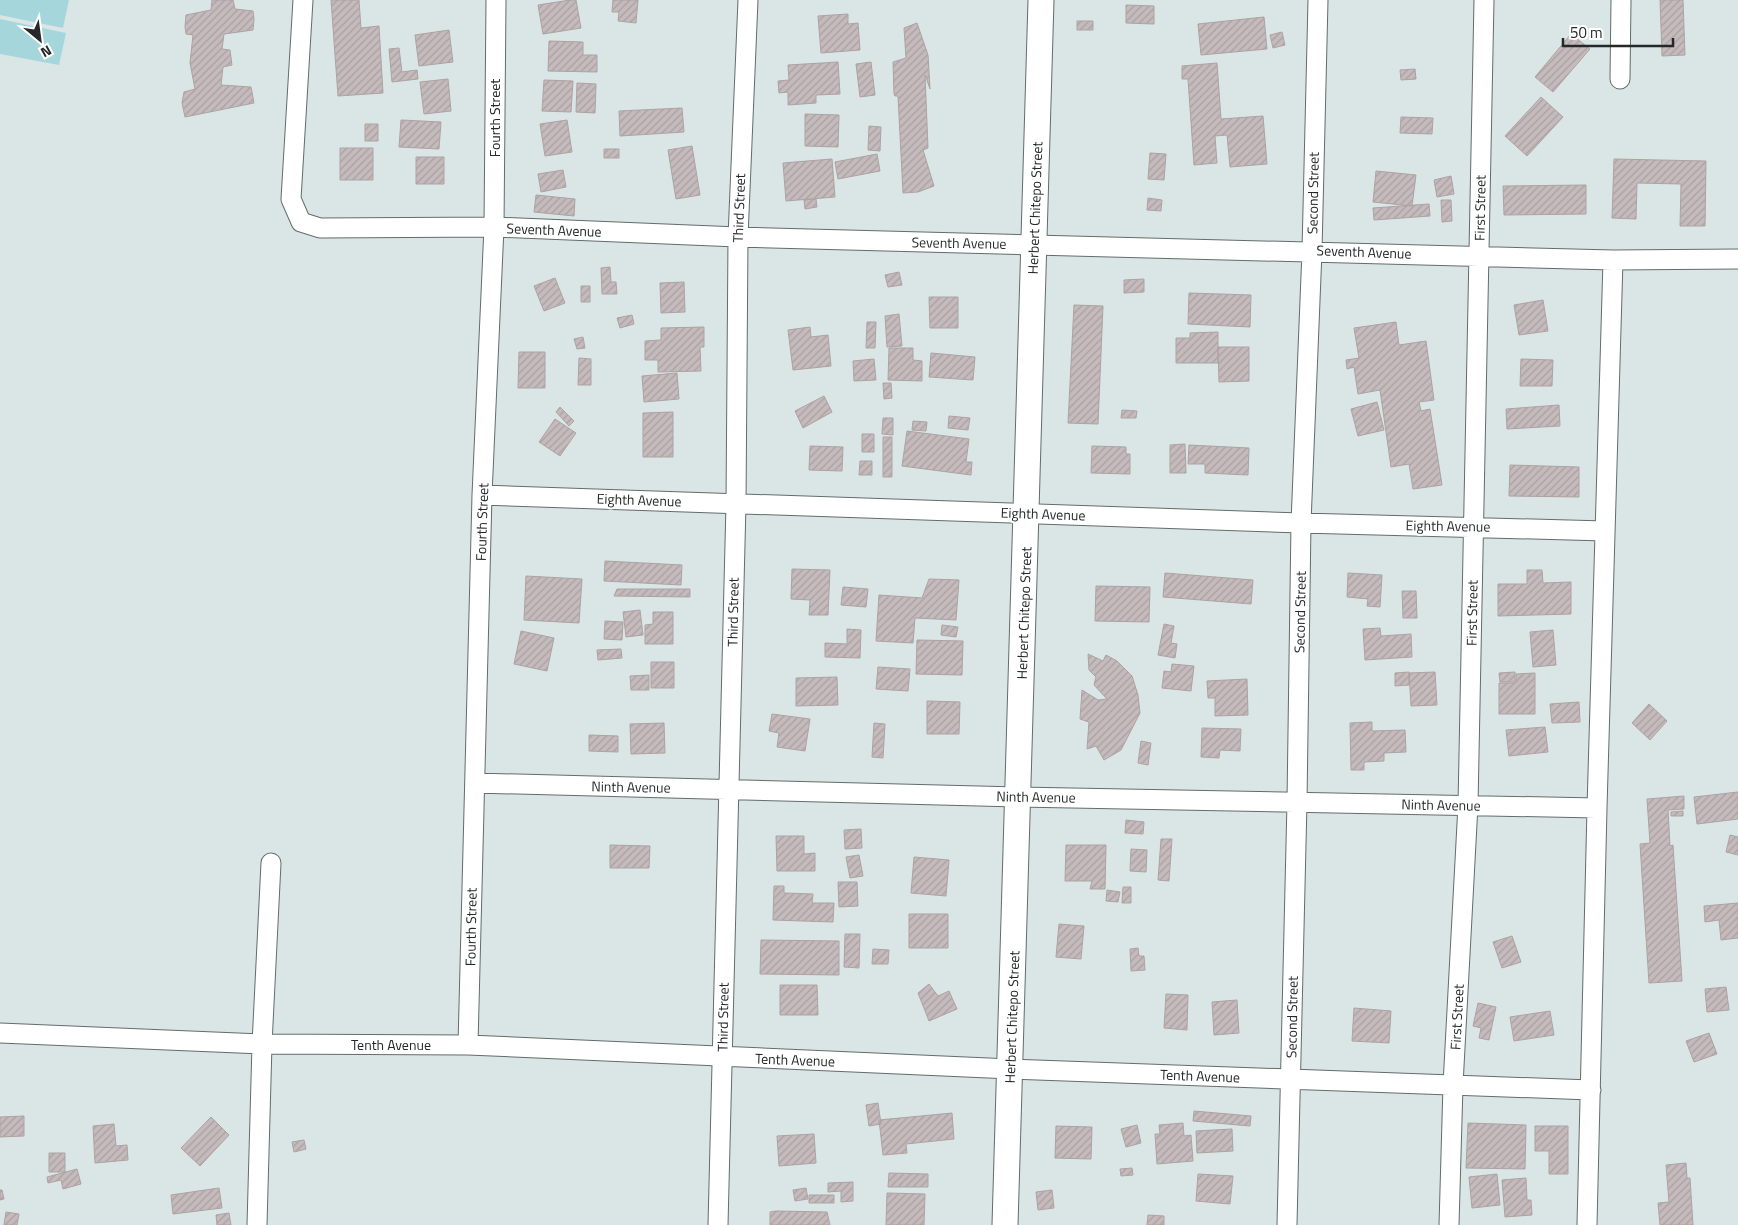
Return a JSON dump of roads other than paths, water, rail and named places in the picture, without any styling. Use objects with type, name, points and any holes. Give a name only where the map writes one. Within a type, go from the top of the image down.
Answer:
[{"type":"main road","name":"Herbert Chitepo Street","points":[[1005,1225],[1041,0]]},
{"type":"street","name":"Seventh Avenue","points":[[303,0],[291,199],[301,222],[320,228],[494,227],[738,237],[1613,260],[1738,259]]},
{"type":"street","name":"Fourth Street","points":[[468,1045],[482,496],[494,227],[496,0]]},
{"type":"street","name":"Third Street","points":[[718,1225],[736,504],[738,237],[748,0]]},
{"type":"street","name":"Second Street","points":[[1286,1225],[1297,802],[1301,523],[1312,251],[1318,0]]},
{"type":"street","name":"First Street","points":[[1449,1225],[1453,1084],[1468,806],[1484,0]]},
{"type":"street","points":[[1620,79],[1621,0]]},
{"type":"street","points":[[1587,1225],[1596,808],[1613,260]]},
{"type":"street","name":"Eighth Avenue","points":[[482,496],[1301,523],[1605,530]]},
{"type":"street","name":"Ninth Avenue","points":[[475,783],[1018,797],[1596,808]]},
{"type":"street","points":[[257,1225],[262,1044],[272,863]]},
{"type":"street","name":"Tenth Avenue","points":[[0,1032],[262,1044],[468,1045],[1011,1069],[1591,1090]]}]
